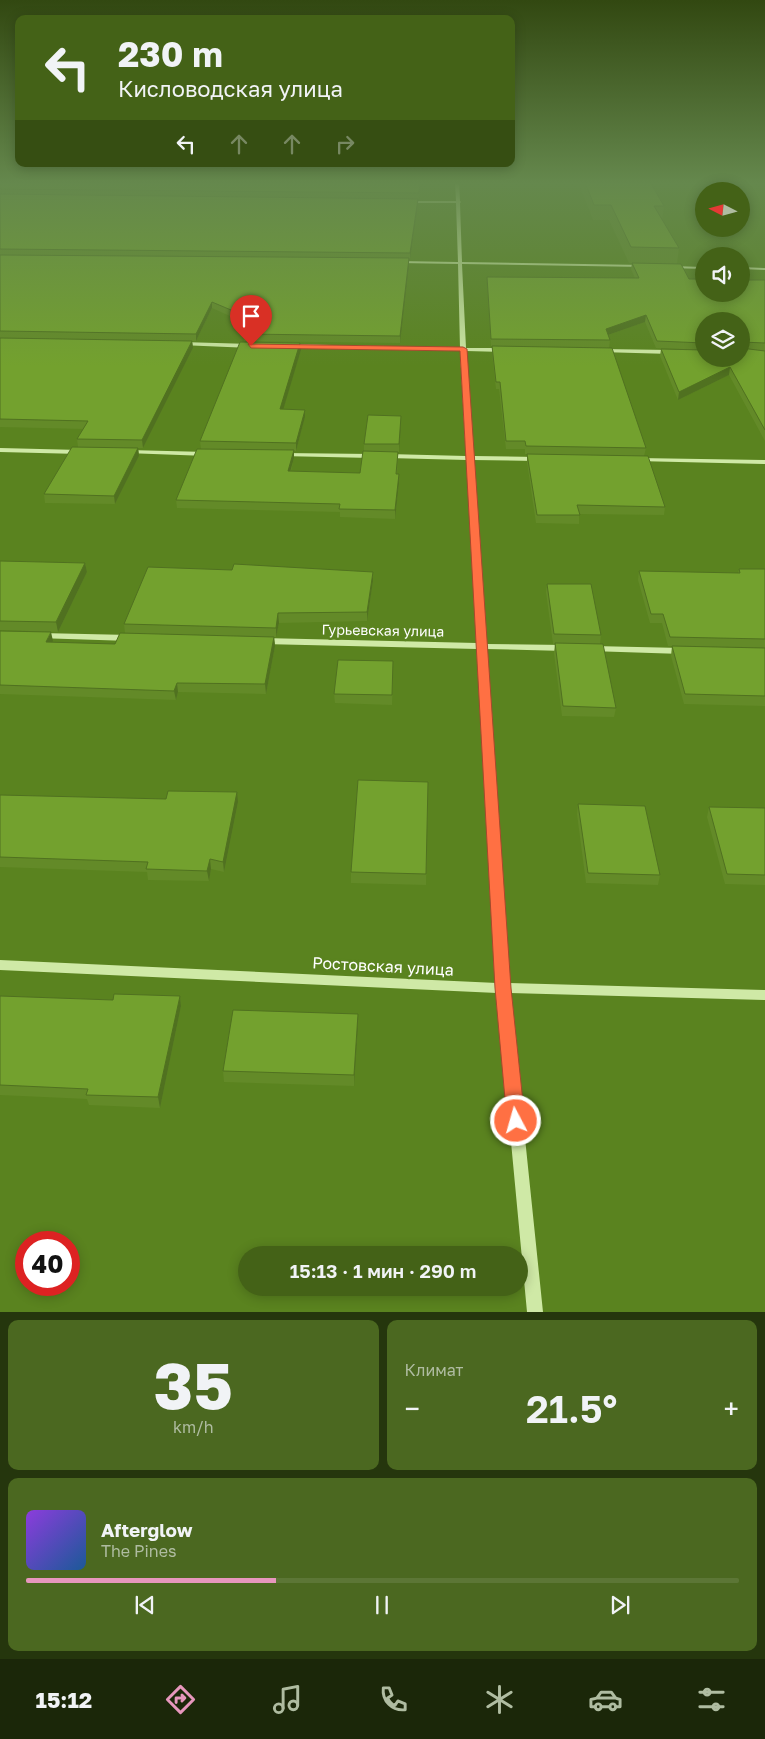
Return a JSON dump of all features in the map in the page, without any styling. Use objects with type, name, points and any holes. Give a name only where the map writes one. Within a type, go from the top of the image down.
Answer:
[{"type":"street","points":[[460,243],[463,349],[503,988],[535,1312]]},
{"type":"street","points":[[392,262],[655,266]]},
{"type":"street","points":[[665,267],[695,268]]},
{"type":"street","points":[[750,268],[765,269]]},
{"type":"street","points":[[177,344],[256,346]]},
{"type":"street","points":[[286,346],[511,350]]},
{"type":"street","points":[[598,351],[675,352]]},
{"type":"street","points":[[0,450],[88,452]]},
{"type":"street","points":[[118,452],[216,454]]},
{"type":"street","points":[[275,455],[550,459]]},
{"type":"street","points":[[628,460],[765,462]]},
{"type":"street","points":[[30,636],[137,638]]},
{"type":"street","name":"Гурьевская улица","points":[[255,641],[696,651]]},
{"type":"street","name":"Ростовская улица","points":[[0,965],[503,988],[765,995]]},
{"type":"building","points":[[0,243],[411,243],[410,253],[0,249]]},
{"type":"building","points":[[629,243],[676,243],[679,248],[631,247]]},
{"type":"building","points":[[0,255],[409,258],[400,336],[243,334],[250,318],[212,302],[196,334],[0,331]]},
{"type":"building","points":[[632,263],[681,264],[689,279],[695,279],[695,302],[750,302],[750,280],[765,280],[765,343],[750,342],[750,312],[695,312],[695,343],[657,341],[646,315],[606,329],[610,340],[491,339],[487,277],[639,278]]},
{"type":"building","points":[[0,338],[192,341],[142,440],[77,439],[88,421],[0,419]]},
{"type":"building","points":[[240,342],[300,343],[280,409],[305,410],[296,443],[200,441]]},
{"type":"building","points":[[492,346],[612,348],[646,448],[526,446],[525,441],[506,441],[500,382],[496,382]]},
{"type":"building","points":[[661,349],[695,350],[695,367],[730,367],[679,392]]},
{"type":"building","points":[[750,349],[765,351],[765,430],[730,367],[750,367]]},
{"type":"building","points":[[368,415],[401,416],[399,444],[364,444]]},
{"type":"building","points":[[72,447],[138,448],[114,496],[44,494]]},
{"type":"building","points":[[197,449],[294,450],[288,471],[360,473],[363,451],[398,452],[396,474],[399,474],[395,510],[339,509],[340,504],[176,500]]},
{"type":"building","points":[[527,454],[648,456],[665,507],[577,505],[580,515],[537,515]]},
{"type":"building","points":[[0,561],[85,563],[56,622],[0,621]]},
{"type":"building","points":[[234,564],[373,572],[367,612],[278,613],[276,628],[124,624],[148,567],[232,570]]},
{"type":"building","points":[[739,569],[765,569],[765,639],[670,637],[663,614],[651,614],[639,571],[740,573]]},
{"type":"building","points":[[547,584],[591,584],[601,635],[554,634]]},
{"type":"building","points":[[0,631],[51,632],[46,642],[115,644],[120,633],[274,637],[265,684],[177,683],[174,691],[0,685]]},
{"type":"building","points":[[555,643],[603,644],[616,708],[563,706]]},
{"type":"building","points":[[672,646],[765,648],[765,696],[685,694]]},
{"type":"building","points":[[338,660],[393,661],[392,695],[334,694]]},
{"type":"building","points":[[358,780],[428,782],[426,874],[351,872]]},
{"type":"building","points":[[168,791],[237,792],[223,862],[210,859],[207,871],[146,869],[148,862],[0,857],[0,795],[166,799]]},
{"type":"building","points":[[578,804],[645,806],[660,875],[588,873]]},
{"type":"building","points":[[709,807],[765,808],[765,875],[727,874]]},
{"type":"building","points":[[114,994],[180,996],[158,1097],[86,1095],[88,1089],[0,1085],[0,996],[113,1000]]},
{"type":"building","points":[[233,1010],[358,1014],[354,1075],[223,1071]]},
{"type":"route","points":[[251,346],[463,349],[503,988],[516,1121]]}]
